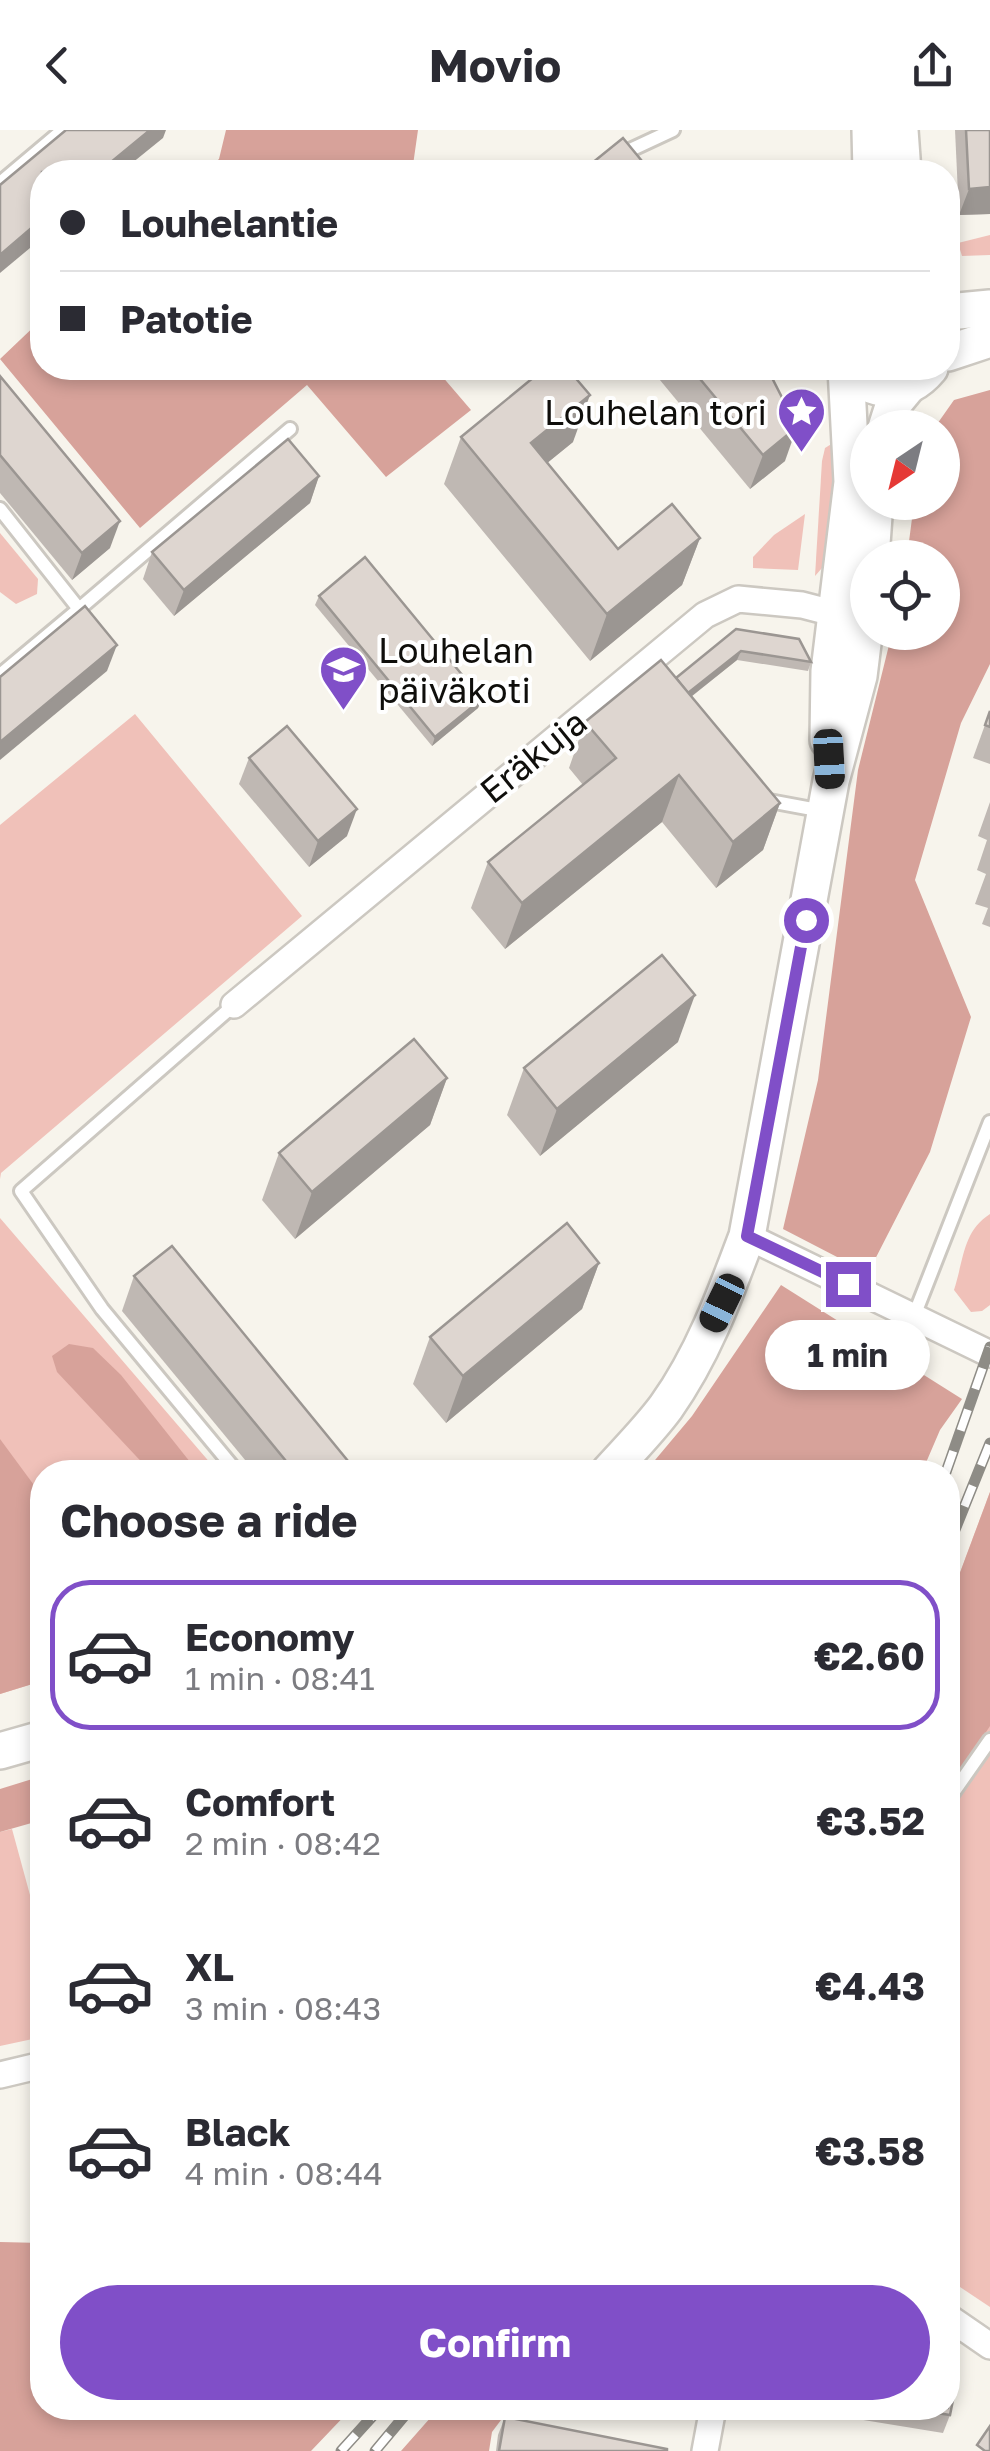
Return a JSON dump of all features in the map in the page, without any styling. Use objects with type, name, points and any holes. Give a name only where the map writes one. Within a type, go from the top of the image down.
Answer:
[{"type":"main road","points":[[870,130],[871,160]]},
{"type":"main road","points":[[900,130],[902,160]]},
{"type":"main road","points":[[960,311],[990,308]]},
{"type":"main road","points":[[960,349],[990,340]]},
{"type":"main road","points":[[847,380],[852,482],[846,552],[850,576]]},
{"type":"main road","points":[[858,380],[888,390],[912,380]]},
{"type":"main road","points":[[892,410],[916,380]]},
{"type":"main road","points":[[620,1460],[666,1407],[690,1367],[722,1303],[747,1236],[828,797],[858,676],[857,650]]},
{"type":"main road","points":[[0,1751],[30,1742]]},
{"type":"street","name":"Eräkuja","points":[[234,1004],[705,615],[738,599],[850,611]]},
{"type":"street","points":[[747,1236],[990,1354]]},
{"type":"street","points":[[0,2075],[30,2068]]},
{"type":"street","points":[[960,2325],[990,2346]]},
{"type":"street","points":[[706,2451],[711,2420]]},
{"type":"lane","points":[[0,183],[63,130]]},
{"type":"lane","points":[[610,160],[673,130]]},
{"type":"lane","points":[[0,675],[290,429]]},
{"type":"lane","points":[[0,509],[79,609]]},
{"type":"lane","points":[[749,795],[828,797]]},
{"type":"lane","points":[[228,1460],[102,1310],[21,1191],[234,1004]]},
{"type":"lane","points":[[914,1316],[990,1122]]},
{"type":"lane","points":[[960,1783],[990,1740]]},
{"type":"shaded area","points":[[226,130],[418,130],[414,160],[219,159]]},
{"type":"shaded area","points":[[990,235],[990,255],[962,256],[960,242]]},
{"type":"shaded area","points":[[30,330],[30,380],[445,380],[471,410],[386,477],[307,385],[140,528],[0,359]]},
{"type":"shaded area","points":[[990,390],[990,664],[961,723],[915,880],[971,1017],[930,1152],[868,1273],[783,1229],[818,1080],[858,770],[888,650],[960,650],[960,540],[909,540],[912,520],[960,520],[960,410],[947,410],[954,400]]},
{"type":"shaded area","points":[[837,443],[829,560],[815,576],[822,461],[825,448]]},
{"type":"shaded area","points":[[805,514],[798,570],[753,568],[753,557],[774,535]]},
{"type":"shaded area","points":[[0,533],[38,579],[37,594],[16,604],[0,592]]},
{"type":"shaded area","points":[[135,714],[302,916],[1,1173],[0,1179],[0,825]]},
{"type":"shaded area","points":[[990,1214],[990,1305],[971,1312],[954,1290],[969,1237]]},
{"type":"shaded area","points":[[0,1218],[208,1460],[30,1460],[30,1685],[0,1694]]},
{"type":"shaded area","points":[[781,1285],[962,1399],[940,1430],[927,1460],[655,1460],[692,1416]]},
{"type":"shaded area","points":[[69,1344],[93,1348],[121,1375],[188,1460],[140,1460],[57,1372],[52,1356]]},
{"type":"shaded area","points":[[0,1439],[30,1480],[30,1685],[0,1694]]},
{"type":"shaded area","points":[[990,1492],[990,2307],[960,2287],[960,1573]]},
{"type":"shaded area","points":[[990,1492],[990,1726],[960,1772],[960,1573]]},
{"type":"shaded area","points":[[30,1780],[30,1823],[0,1832],[0,1789]]},
{"type":"shaded area","points":[[12,1829],[30,1895],[30,2040],[0,2046],[0,1832]]},
{"type":"shaded area","points":[[0,2242],[30,2243],[30,2420],[341,2420],[311,2451],[0,2451]]},
{"type":"shaded area","points":[[428,2420],[501,2420],[492,2432],[489,2451],[401,2451]]},
{"type":"building","points":[[66,130],[150,130],[114,160],[30,160]]},
{"type":"building","points":[[966,130],[990,130],[990,187],[969,189]]},
{"type":"building","points":[[623,138],[641,160],[596,160]]},
{"type":"building","points":[[30,160],[30,229],[0,255],[0,185]]},
{"type":"building","points":[[0,376],[120,521],[82,553],[0,455]]},
{"type":"building","points":[[530,380],[577,380],[590,395],[531,443],[618,549],[672,504],[700,538],[607,614],[461,437]]},
{"type":"building","points":[[701,380],[773,380],[797,427],[763,455]]},
{"type":"building","points":[[288,439],[319,476],[184,590],[152,552]]},
{"type":"building","points":[[365,557],[482,699],[435,737],[319,596]]},
{"type":"building","points":[[85,606],[117,645],[0,742],[0,677]]},
{"type":"building","points":[[736,629],[799,639],[811,662],[741,651],[688,693],[676,678]]},
{"type":"building","points":[[661,660],[780,803],[733,842],[679,775],[522,903],[488,862],[616,758],[585,722]]},
{"type":"building","points":[[287,726],[357,809],[318,841],[249,758]]},
{"type":"building","points":[[662,955],[695,995],[557,1109],[524,1068]]},
{"type":"building","points":[[414,1039],[447,1078],[312,1192],[279,1153]]},
{"type":"building","points":[[567,1223],[599,1263],[463,1376],[430,1337]]},
{"type":"building","points":[[172,1246],[347,1460],[285,1460],[134,1276]]},
{"type":"building","points":[[504,2420],[667,2449],[667,2451],[499,2451]]},
{"type":"building","points":[[990,2426],[990,2451],[985,2451],[977,2445]]},
{"type":"railway","points":[[950,1460],[990,1347]]},
{"type":"railway","points":[[960,1517],[990,1443]]},
{"type":"railway","points":[[341,2451],[369,2420]]},
{"type":"railway","points":[[375,2451],[401,2420]]},
{"type":"place","name":"Louhelan tori","points":[[802,454]]},
{"type":"place","name":"Louhelan päiväkoti","points":[[343,712]]},
{"type":"route","points":[[806,920],[747,1236],[848,1284]]}]
